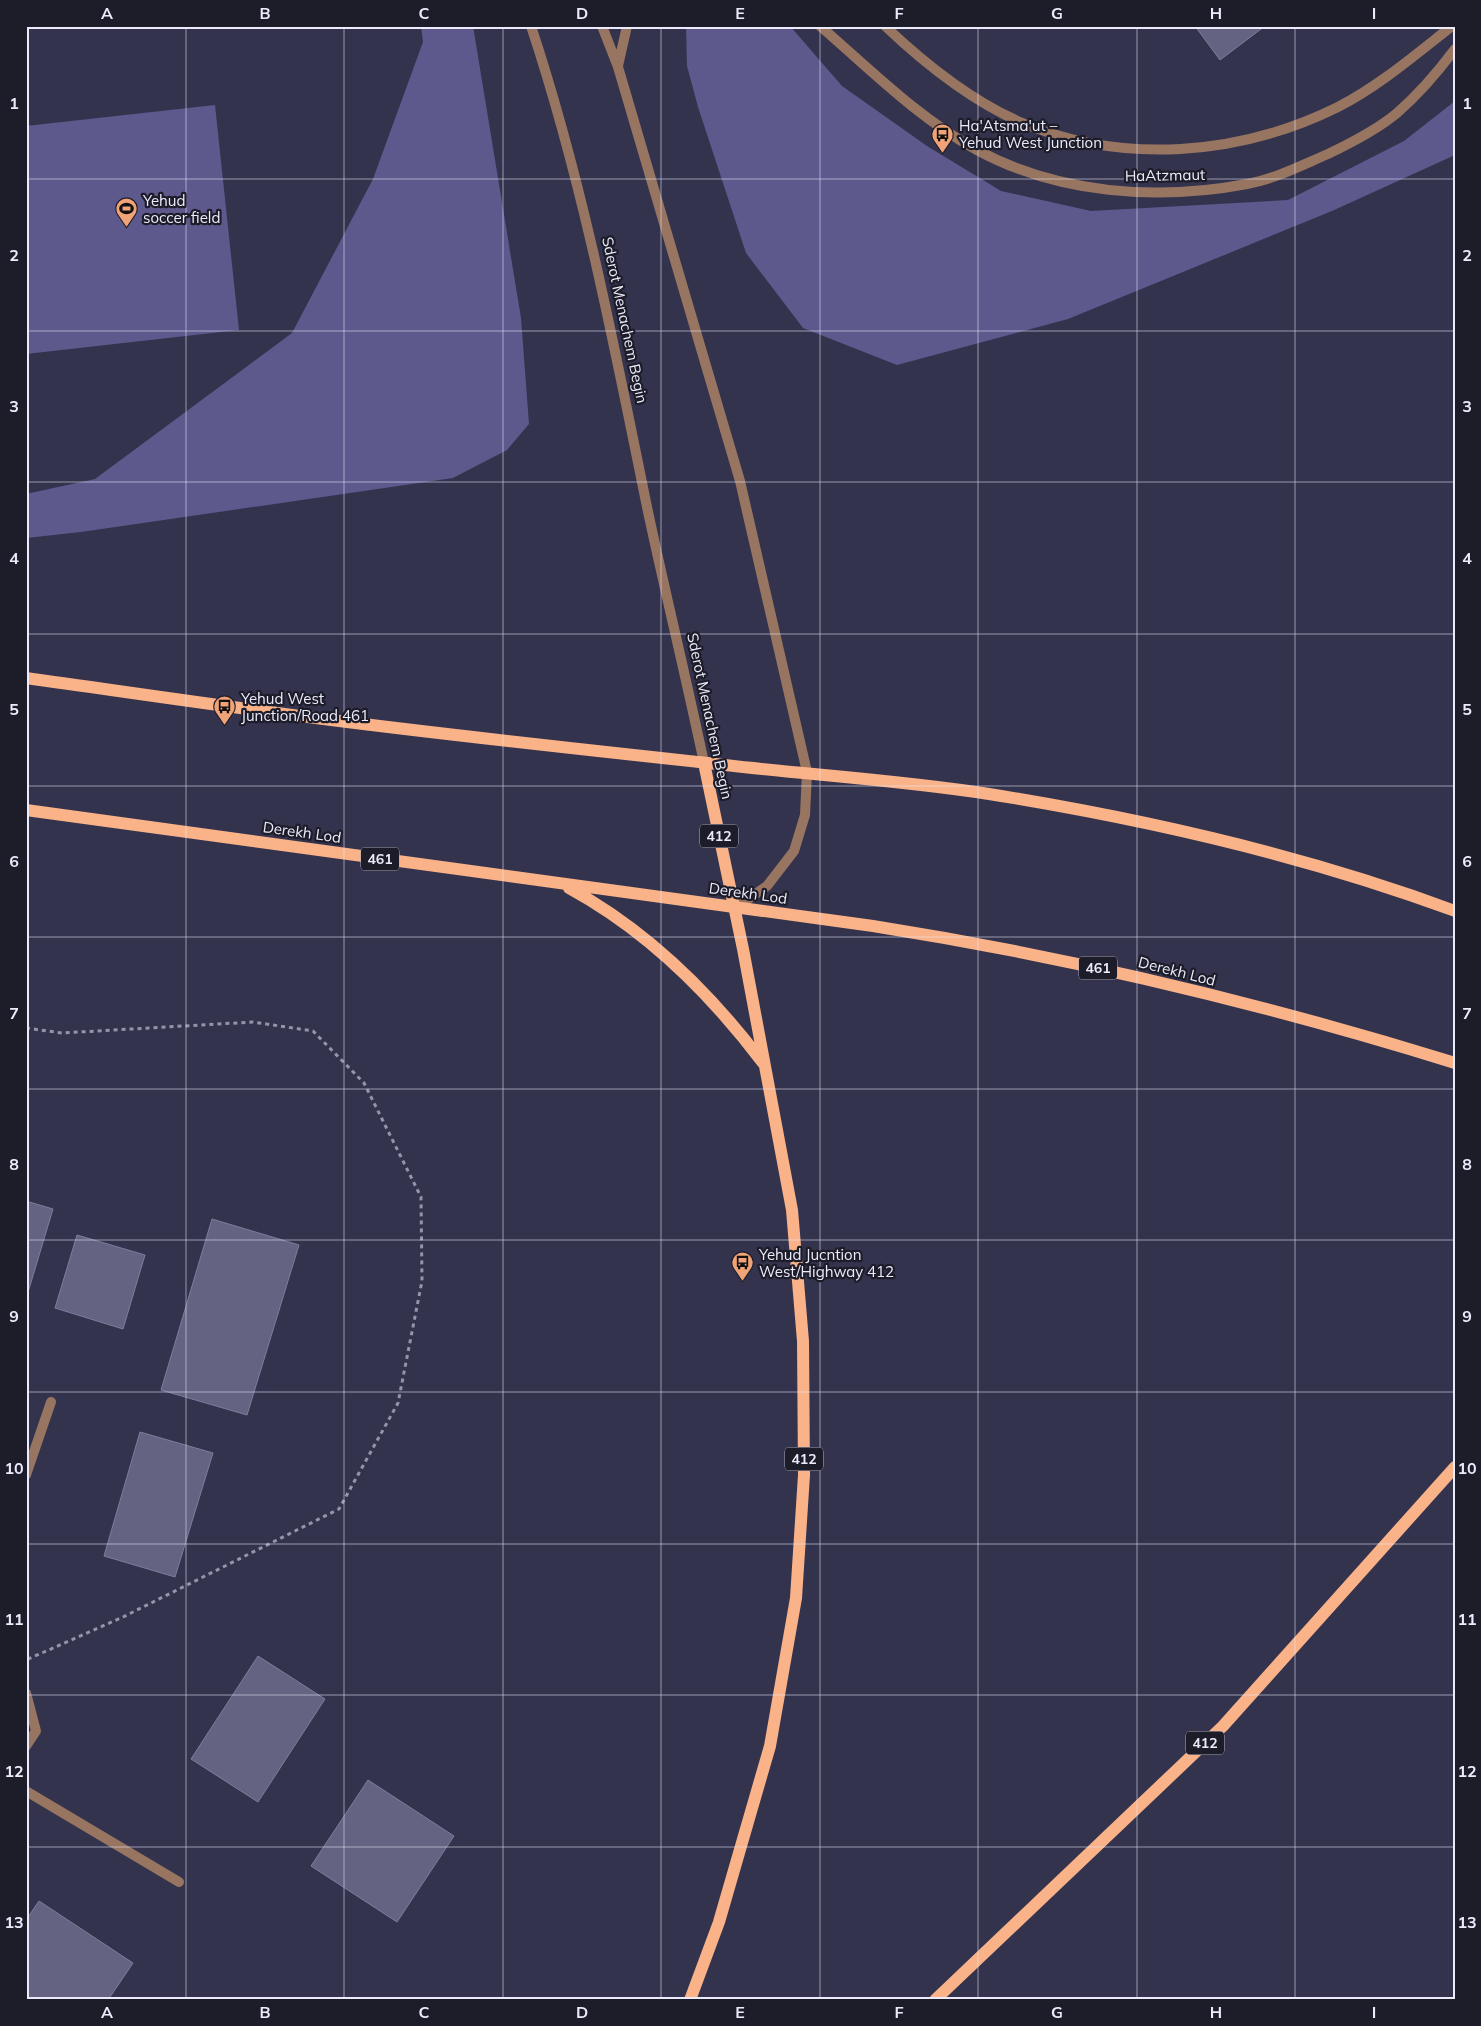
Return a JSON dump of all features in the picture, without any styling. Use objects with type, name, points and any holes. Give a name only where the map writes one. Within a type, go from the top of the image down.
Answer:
[{"type":"main road","points":[[26,678],[307,717],[704,763],[807,772],[987,794],[1129,820],[1272,853],[1426,900],[1455,911]]},
{"type":"main road","name":"Sderot Menachem Begin","points":[[704,763],[735,908]]},
{"type":"main road","name":"Derekh Lod","points":[[26,810],[918,933],[1057,958],[1256,1007],[1455,1063]]},
{"type":"main road","points":[[563,885],[604,908],[674,965],[724,1015],[765,1066]]},
{"type":"main road","name":"412","points":[[690,2000],[719,1922],[770,1746],[796,1598],[804,1475],[803,1341],[792,1210],[735,908]]},
{"type":"main road","name":"412","points":[[936,2000],[1222,1726],[1455,1466]]},
{"type":"street","name":"Sderot Menachem Begin","points":[[531,26],[556,104],[585,214],[704,763]]},
{"type":"street","points":[[602,26],[618,67],[740,481],[807,772],[806,815],[794,852],[767,886],[735,908]]},
{"type":"street","points":[[618,67],[627,26]]},
{"type":"street","name":"HaAtzmaut","points":[[820,26],[886,86],[925,117],[977,150],[1023,172],[1072,184],[1132,193],[1192,191],[1248,184],[1297,168],[1348,144],[1395,115],[1424,89],[1455,49]]},
{"type":"street","name":"HaAtzmaut","points":[[885,26],[934,70],[978,99],[1019,122],[1066,138],[1109,147],[1154,150],[1207,148],[1254,139],[1296,125],[1339,106],[1384,78],[1452,26]]},
{"type":"street","points":[[26,1475],[51,1402]]},
{"type":"street","points":[[26,1693],[36,1731],[26,1746]]},
{"type":"street","points":[[26,1791],[179,1882]]},
{"type":"path","points":[[26,1028],[62,1033],[253,1022],[313,1031],[364,1083],[421,1196],[422,1281],[398,1403],[339,1509],[123,1618],[26,1660]]},
{"type":"shaded area","points":[[421,26],[473,26],[521,318],[529,424],[507,450],[453,478],[81,532],[26,538],[26,494],[95,479],[292,333],[373,179],[423,42]]},
{"type":"shaded area","points":[[686,26],[790,26],[842,86],[927,146],[1001,191],[1091,211],[1288,200],[1404,141],[1455,101],[1455,155],[1332,211],[1068,319],[897,365],[803,328],[746,253],[698,107],[687,66]]},
{"type":"shaded area","name":"Yehud soccer field","points":[[215,105],[239,330],[26,354],[26,126]]},
{"type":"building","points":[[1195,26],[1265,26],[1220,60]]},
{"type":"building","points":[[26,1201],[53,1209],[26,1299]]},
{"type":"building","points":[[212,1219],[299,1245],[247,1415],[161,1390]]},
{"type":"building","points":[[77,1235],[145,1255],[123,1329],[55,1308]]},
{"type":"building","points":[[140,1432],[213,1453],[175,1577],[104,1556]]},
{"type":"building","points":[[258,1656],[325,1699],[258,1802],[191,1759]]},
{"type":"building","points":[[368,1780],[454,1836],[397,1922],[311,1866]]},
{"type":"building","points":[[39,1901],[133,1963],[108,2000],[31,2000],[26,1996],[26,1920]]},
{"type":"place","name":"Ha'Atsma'ut – Yehud West Junction","points":[[943,153]]},
{"type":"place","name":"Yehud soccer field","points":[[127,228]]},
{"type":"place","name":"Yehud West Junction/Road 461","points":[[225,726]]},
{"type":"place","name":"Yehud Jucntion West/Highway 412","points":[[743,1282]]}]
